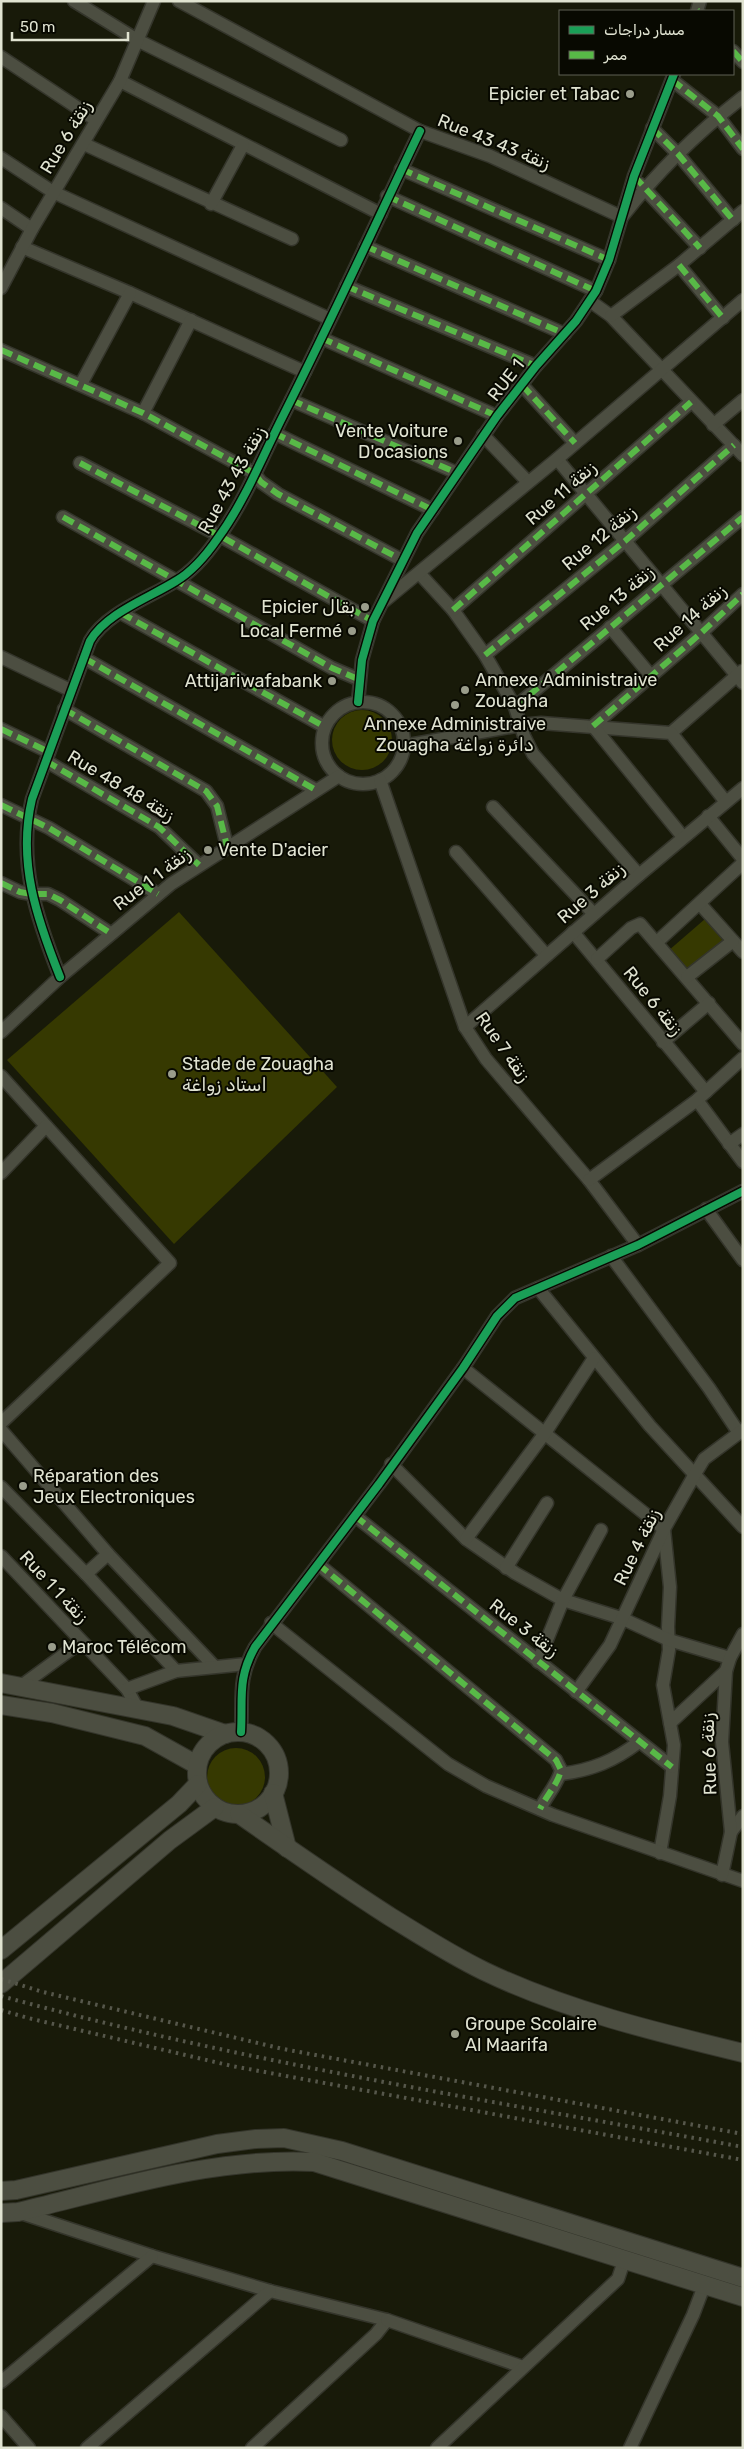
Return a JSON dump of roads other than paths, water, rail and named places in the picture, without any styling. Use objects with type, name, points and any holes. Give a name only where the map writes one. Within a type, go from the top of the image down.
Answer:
[{"type":"main road","points":[[1,1683],[174,1716],[233,1733],[259,1738],[273,1752],[279,1770],[273,1793],[262,1806],[239,1814]]},
{"type":"main road","points":[[1,1705],[52,1713],[145,1736],[197,1765]]},
{"type":"main road","points":[[233,1733],[208,1744],[200,1756],[197,1765],[198,1784],[204,1797],[215,1807],[226,1812],[239,1814],[414,1932],[485,1972],[578,2008],[645,2028],[743,2053]]},
{"type":"main road","points":[[1,1950],[179,1804],[198,1784]]},
{"type":"main road","points":[[273,1793],[287,1848]]},
{"type":"main road","points":[[1,1984],[170,1840],[215,1807]]},
{"type":"main road","points":[[1,2191],[217,2144],[284,2138],[312,2142],[342,2151],[743,2278]]},
{"type":"main road","points":[[10,2212],[168,2176],[256,2162],[314,2162],[743,2297]]},
{"type":"street","points":[[74,1],[139,41],[341,140]]},
{"type":"street","name":"Rue 6 زنقة","points":[[2,283],[53,192],[84,144],[120,81],[139,41],[154,1]]},
{"type":"street","points":[[179,1],[420,131]]},
{"type":"street","points":[[734,51],[743,62]]},
{"type":"street","points":[[1,57],[96,120]]},
{"type":"street","points":[[673,77],[718,116],[743,149]]},
{"type":"street","name":"RUE 1","points":[[358,702],[358,679],[365,644],[380,605],[402,560],[457,473],[497,416],[594,296],[609,260],[634,176],[673,77]]},
{"type":"street","points":[[120,81],[382,214]]},
{"type":"street","points":[[622,217],[644,189],[678,154],[718,116],[743,97]]},
{"type":"street","points":[[652,128],[678,154],[733,220]]},
{"type":"street","name":"Rue 43 زنقة 43","points":[[60,977],[38,920],[31,894],[26,852],[28,817],[70,690],[95,632],[106,621],[178,580],[209,551],[220,536],[254,474],[305,372],[382,214],[387,196],[420,131],[490,156],[622,217]]},
{"type":"street","points":[[84,144],[211,204],[292,239]]},
{"type":"street","points":[[211,204],[243,145]]},
{"type":"street","points":[[1,158],[53,192],[330,319]]},
{"type":"street","points":[[401,169],[609,260]]},
{"type":"street","points":[[634,176],[700,248]]},
{"type":"street","points":[[387,196],[594,296],[691,402],[738,450]]},
{"type":"street","points":[[1,208],[32,229]]},
{"type":"street","points":[[611,316],[679,265],[743,211]]},
{"type":"street","points":[[365,246],[565,334]]},
{"type":"street","points":[[22,247],[130,293],[305,372]]},
{"type":"street","points":[[679,265],[723,318]]},
{"type":"street","points":[[346,286],[536,366]]},
{"type":"street","points":[[81,384],[130,293]]},
{"type":"street","points":[[380,605],[557,460],[723,318],[741,306]]},
{"type":"street","points":[[142,413],[191,320]]},
{"type":"street","points":[[321,338],[497,416]]},
{"type":"street","points":[[1,350],[81,384],[142,413],[254,474],[273,491],[402,560]]},
{"type":"street","points":[[522,385],[575,443]]},
{"type":"street","points":[[291,400],[457,473]]},
{"type":"street","points":[[713,425],[743,400]]},
{"type":"street","name":"Rue 11 زنقة","points":[[453,610],[691,402]]},
{"type":"street","points":[[274,434],[433,510]]},
{"type":"street","points":[[483,436],[528,482]]},
{"type":"street","name":"Rue 12 زنقة","points":[[485,655],[738,450]]},
{"type":"street","points":[[403,746],[520,725],[562,724],[670,733],[741,676],[700,634],[587,494],[557,460]]},
{"type":"street","points":[[80,463],[220,536],[373,621]]},
{"type":"street","points":[[63,517],[332,668],[358,679]]},
{"type":"street","name":"Rue 13 زنقة","points":[[515,707],[743,517]]},
{"type":"street","points":[[419,573],[453,610],[485,655],[515,707],[520,725],[533,754],[639,874]]},
{"type":"street","name":"Rue 14 زنقة","points":[[593,726],[700,634],[743,594]]},
{"type":"street","points":[[120,613],[325,727]]},
{"type":"street","points":[[610,627],[652,676]]},
{"type":"street","points":[[1,657],[70,690]]},
{"type":"street","points":[[84,658],[316,790]]},
{"type":"street","points":[[358,702],[378,705],[390,713],[401,728],[403,746],[396,766],[380,780],[358,783],[339,776],[332,769],[324,755],[322,740],[325,727],[339,709],[358,702]]},
{"type":"street","points":[[64,709],[198,784],[217,806],[227,846]]},
{"type":"street","points":[[593,726],[683,837]]},
{"type":"street","name":"Rue 48 زنقة 48","points":[[1,729],[159,827],[198,865]]},
{"type":"street","points":[[670,733],[726,802]]},
{"type":"street","name":"Rue 1 زنقة 1","points":[[1,1032],[60,977],[158,894],[227,846],[339,776]]},
{"type":"street","name":"Rue 7 زنقة","points":[[380,780],[465,1027],[486,1059],[588,1180],[638,1245]]},
{"type":"street","name":"Rue 3 زنقة","points":[[465,1027],[639,874],[743,788]]},
{"type":"street","points":[[1,805],[28,817],[158,894]]},
{"type":"street","points":[[493,807],[594,914]]},
{"type":"street","points":[[708,816],[743,859]]},
{"type":"street","points":[[456,852],[546,955]]},
{"type":"street","points":[[657,942],[743,863]]},
{"type":"street","points":[[1,883],[31,894],[42,893],[60,900],[110,934]]},
{"type":"street","points":[[700,904],[743,952]]},
{"type":"street","points":[[597,959],[637,924],[646,928],[743,1044]]},
{"type":"street","name":"Rue 6 زنقة","points":[[573,932],[663,1042],[702,1096],[730,1144],[743,1162]]},
{"type":"street","points":[[687,977],[733,941]]},
{"type":"street","points":[[663,1042],[709,1003]]},
{"type":"street","points":[[588,1180],[702,1096],[743,1058]]},
{"type":"street","points":[[1,1076],[170,1263],[1,1423]]},
{"type":"street","points":[[1,1173],[46,1126]]},
{"type":"street","points":[[730,1144],[743,1134]]},
{"type":"street","points":[[233,1733],[246,1664],[271,1623],[318,1564],[463,1368],[497,1316],[515,1298],[638,1245],[743,1191]]},
{"type":"street","points":[[706,1209],[743,1260]]},
{"type":"street","points":[[612,1256],[741,1432]]},
{"type":"street","points":[[538,1288],[650,1426],[743,1527]]},
{"type":"street","points":[[466,1539],[545,1432],[594,1358]]},
{"type":"street","points":[[463,1368],[664,1528],[670,1587],[668,1662],[663,1685],[674,1745],[670,1796],[660,1853]]},
{"type":"street","points":[[1,1430],[108,1554],[214,1666]]},
{"type":"street","name":"Rue 4 زنقة","points":[[576,1692],[610,1645],[664,1528],[704,1459],[741,1432]]},
{"type":"street","points":[[391,1464],[466,1539],[506,1568],[563,1600],[621,1618],[669,1640],[730,1658]]},
{"type":"street","points":[[1,1487],[86,1574],[176,1671]]},
{"type":"street","points":[[506,1568],[547,1503]]},
{"type":"street","name":"Rue 3 زنقة","points":[[354,1516],[672,1767]]},
{"type":"street","points":[[538,1662],[563,1600],[601,1530]]},
{"type":"street","points":[[86,1574],[108,1554]]},
{"type":"street","name":"Rue 1 زنقة 1","points":[[4,1564],[127,1689],[139,1710]]},
{"type":"street","points":[[318,1564],[556,1760],[561,1770],[560,1774],[540,1809]]},
{"type":"street","points":[[271,1623],[448,1764],[486,1786],[540,1809],[743,1881]]},
{"type":"street","name":"Rue 6 زنقة","points":[[722,1875],[730,1832],[722,1742],[726,1671],[730,1658],[743,1634]]},
{"type":"street","points":[[21,1686],[81,1642]]},
{"type":"street","points":[[127,1689],[176,1671],[246,1664]]},
{"type":"street","points":[[670,1723],[726,1671]]},
{"type":"street","points":[[560,1774],[581,1772],[607,1764],[639,1742]]},
{"type":"street","points":[[730,1832],[743,1816]]},
{"type":"street","points":[[10,2212],[270,2290],[387,2320],[523,2367]]},
{"type":"street","points":[[1,2382],[152,2256]]},
{"type":"street","points":[[437,2448],[618,2278],[624,2261]]},
{"type":"street","points":[[630,2448],[694,2315],[704,2286]]},
{"type":"street","points":[[87,2448],[270,2290]]},
{"type":"street","points":[[255,2447],[376,2334],[387,2320]]},
{"type":"street","points":[[1,2416],[28,2448]]},
{"type":"railway","points":[[1,1979],[43,1992],[283,2049],[743,2134]]},
{"type":"railway","points":[[1,1996],[92,2020],[277,2061],[463,2097],[743,2147]]},
{"type":"railway","points":[[1,2010],[232,2066],[743,2160]]},
{"type":"place","name":"Epicier et Tabac","points":[[630,94]]},
{"type":"place","name":"Vente Voiture D'ocasions","points":[[458,441]]},
{"type":"place","name":"Epicier بقال","points":[[365,607]]},
{"type":"place","name":"Local Fermé","points":[[352,631]]},
{"type":"place","name":"Attijariwafabank","points":[[332,681]]},
{"type":"place","name":"Annexe Administraive Zouagha","points":[[465,690]]},
{"type":"place","name":"Annexe Administraive Zouagha دائرة زواغة","points":[[455,705]]},
{"type":"place","name":"Vente D'acier","points":[[208,850]]},
{"type":"place","name":"Stade de Zouagha استاد زواغة","points":[[172,1074]]},
{"type":"place","name":"Réparation des Jeux Electroniques","points":[[23,1486]]},
{"type":"place","name":"Maroc Télécom","points":[[52,1647]]},
{"type":"place","name":"Groupe Scolaire Al Maarifa","points":[[455,2034]]}]
